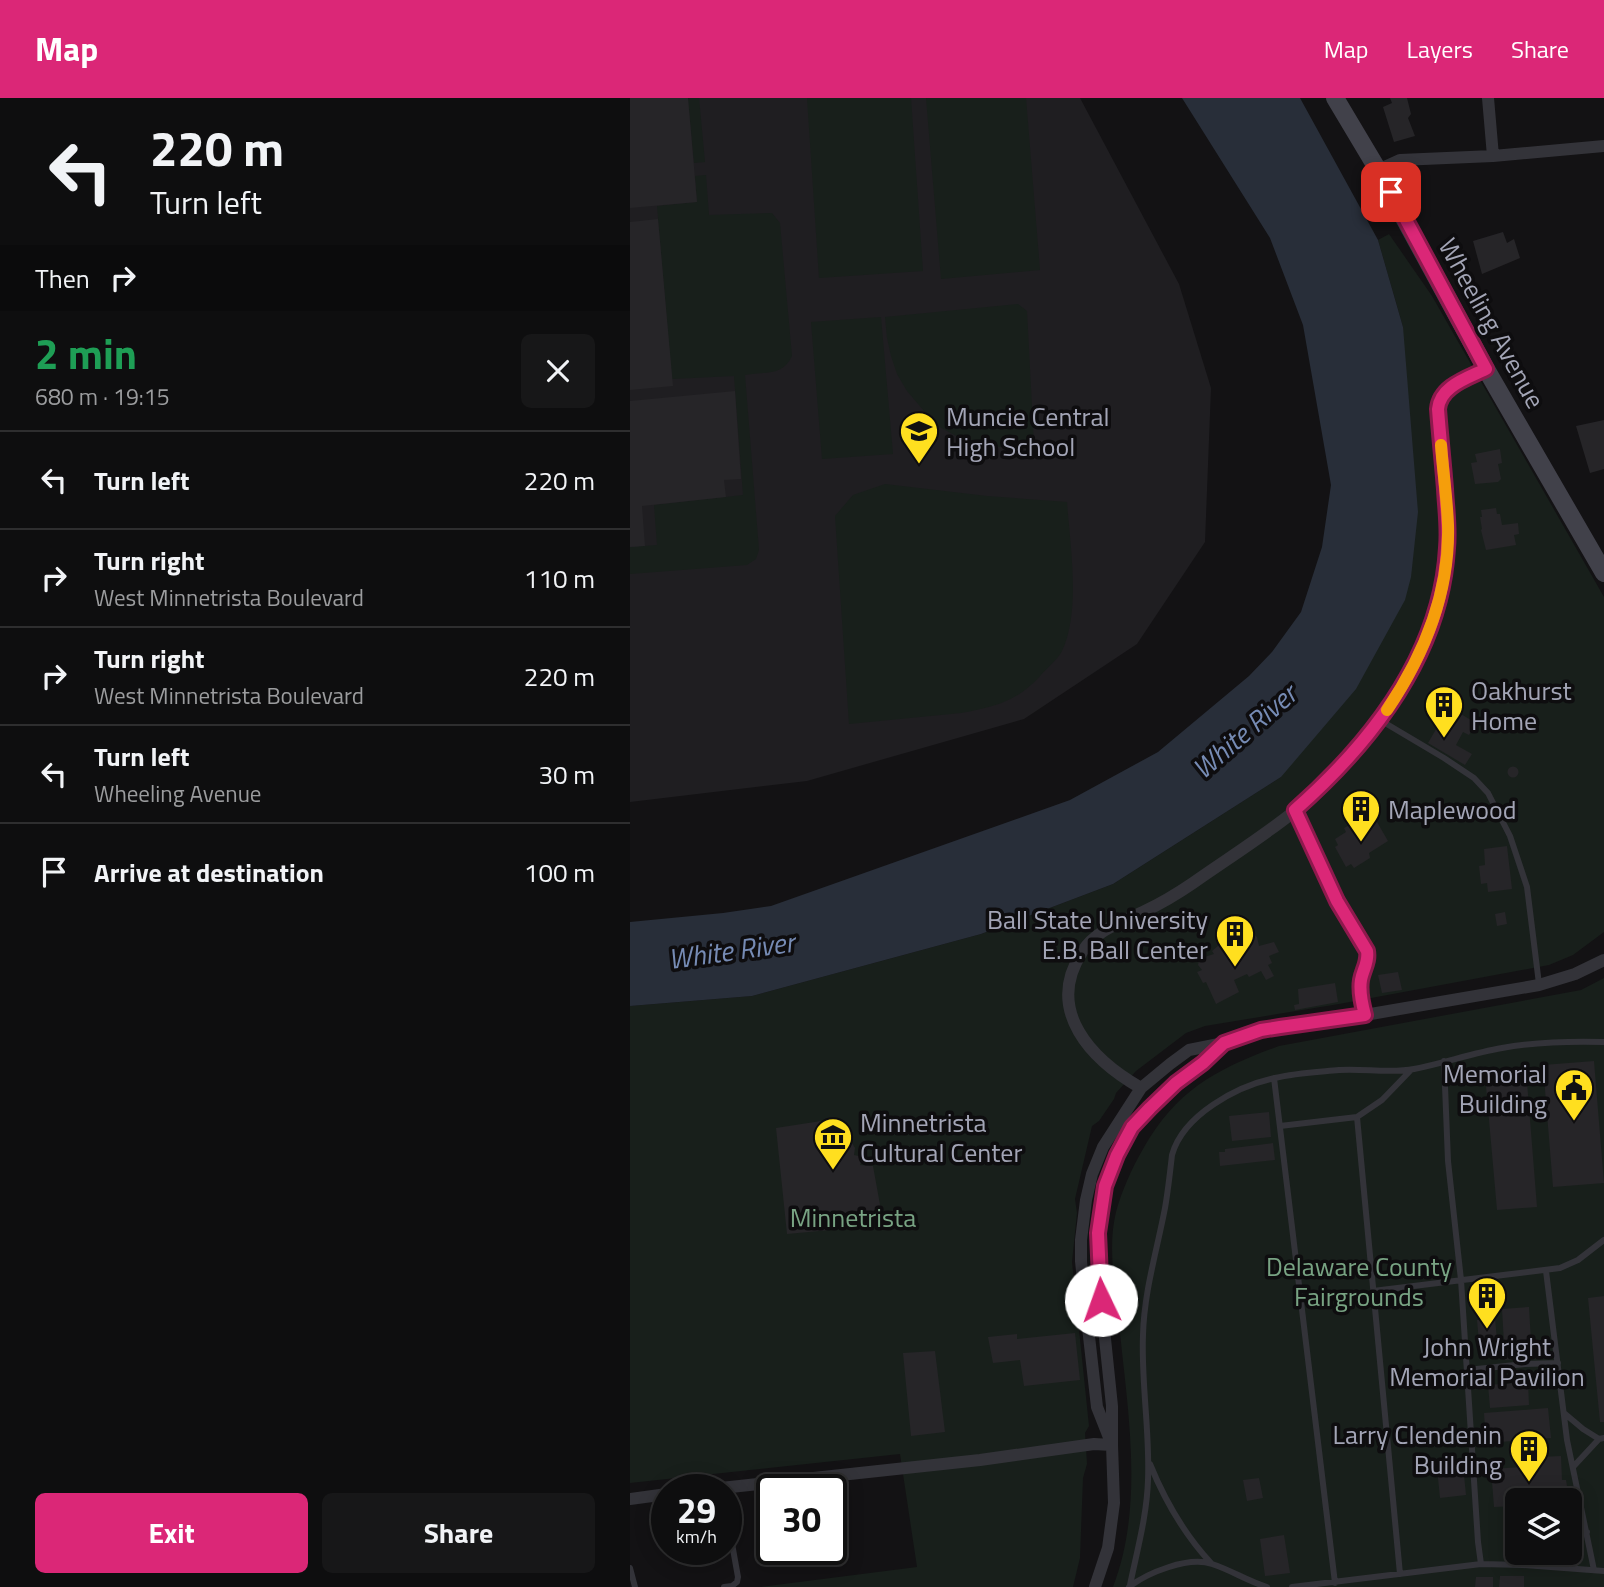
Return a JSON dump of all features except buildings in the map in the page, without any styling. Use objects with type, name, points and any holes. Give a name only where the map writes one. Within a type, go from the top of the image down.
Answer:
[{"type":"main road","name":"Wheeling Avenue","points":[[1335,98],[1378,170],[1486,369],[1604,573]]},
{"type":"street","points":[[1488,98],[1493,156]]},
{"type":"street","points":[[1378,170],[1400,160],[1493,156],[1604,146]]},
{"type":"street","points":[[1141,1088],[1107,1066],[1074,1026],[1069,1005],[1074,966],[1088,944],[1100,933],[1183,890],[1295,810],[1353,754],[1380,720],[1425,643],[1439,602],[1445,571],[1448,525],[1438,401],[1456,384],[1486,369]]},
{"type":"street","points":[[1112,1445],[1097,1407],[1081,1240],[1092,1174],[1103,1147],[1141,1088],[1189,1050],[1224,1043],[1261,1030],[1539,985],[1575,974],[1604,960]]},
{"type":"street","points":[[1095,1587],[1108,1548],[1114,1503],[1112,1406],[1098,1254],[1098,1233],[1105,1186],[1132,1127],[1176,1083],[1224,1043]]},
{"type":"street","points":[[742,1487],[980,1460],[1094,1444],[1112,1445]]},
{"type":"street","points":[[630,1499],[651,1496]]},
{"type":"lane","points":[[1380,720],[1474,778],[1488,793],[1510,836],[1527,887],[1539,985]]},
{"type":"lane","points":[[1295,810],[1337,901],[1367,951],[1368,960],[1360,988],[1365,1015]]},
{"type":"lane","points":[[1130,1586],[1147,1497],[1143,1332],[1174,1148],[1187,1128],[1209,1107],[1237,1092],[1274,1078],[1341,1070],[1411,1070],[1527,1044],[1604,1042]]},
{"type":"lane","points":[[1444,1061],[1448,1161],[1461,1280],[1481,1564]]},
{"type":"lane","points":[[1280,1126],[1357,1117],[1382,1100],[1411,1070]]},
{"type":"lane","points":[[1274,1078],[1335,1583]]},
{"type":"lane","points":[[1357,1117],[1400,1574]]},
{"type":"lane","points":[[1373,1291],[1560,1268],[1604,1240]]},
{"type":"lane","points":[[1546,1271],[1567,1440],[1594,1570]]},
{"type":"lane","points":[[1467,1370],[1558,1363]]},
{"type":"lane","points":[[1564,1412],[1583,1429],[1601,1438],[1573,1467]]},
{"type":"lane","points":[[1148,1459],[1171,1510],[1211,1563]]},
{"type":"lane","points":[[1582,1532],[1587,1532]]},
{"type":"lane","points":[[1130,1586],[1155,1572],[1202,1562],[1211,1563],[1249,1582],[1267,1587]]},
{"type":"lane","points":[[1292,1587],[1481,1564],[1505,1565]]},
{"type":"lane","points":[[724,1587],[737,1582],[736,1565]]},
{"type":"lane","points":[[1523,1565],[1604,1571]]},
{"type":"lane","points":[[630,1568],[635,1587]]},
{"type":"shaded area","name":"Muncie Central High School","points":[[630,98],[1080,98],[1179,284],[1211,388],[1205,542],[1137,644],[1024,719],[807,781],[630,802]]},
{"type":"green space","points":[[688,98],[699,98],[705,162],[694,163]]},
{"type":"green space","points":[[807,98],[911,98],[923,271],[819,278]]},
{"type":"green space","points":[[926,98],[1026,98],[1040,270],[941,279]]},
{"type":"green space","points":[[706,175],[709,215],[772,213],[780,223],[792,356],[788,363],[778,370],[745,375],[759,550],[756,559],[747,565],[630,574],[630,547],[657,545],[654,505],[743,495],[734,376],[672,379],[657,206],[697,202],[695,176]]},
{"type":"green space","name":"Minnetrista","points":[[1389,234],[1432,296],[1604,597],[1604,932],[1573,955],[1549,965],[1205,1026],[1186,1033],[1136,1071],[1116,1093],[1099,1121],[1092,1126],[1075,1199],[1077,1213],[1072,1262],[1089,1426],[1085,1433],[1087,1464],[1083,1478],[1080,1558],[1073,1587],[761,1587],[917,1567],[900,1454],[714,1474],[651,1474],[651,1481],[630,1483],[630,1006],[752,996],[981,934],[1113,884],[1281,777],[1403,327],[1378,240]]},
{"type":"green space","points":[[1018,304],[1027,311],[1034,445],[1000,447],[969,443],[936,425],[907,391],[891,356],[885,317]]},
{"type":"green space","points":[[881,317],[893,454],[822,459],[811,322]]},
{"type":"green space","points":[[885,484],[1067,502],[1073,578],[1068,635],[1055,660],[1015,697],[961,713],[849,724],[835,516],[853,495]]},
{"type":"green space","name":"Delaware County Fairgrounds","points":[[1604,978],[1604,1587],[1113,1587],[1123,1554],[1131,1486],[1129,1416],[1112,1250],[1116,1212],[1139,1156],[1170,1111],[1200,1084],[1218,1073],[1279,1046],[1581,990]]},
{"type":"water","name":"White River","points":[[1182,98],[1300,98],[1378,240],[1403,327],[1418,512],[1411,577],[1405,600],[1356,689],[1281,777],[1113,884],[981,934],[752,996],[630,1006],[630,922],[771,906],[1070,800],[1158,752],[1249,676],[1272,652],[1301,612],[1322,547],[1331,485],[1303,325],[1270,238]]},
{"type":"slow traffic","points":[[1387,710],[1416,662],[1439,602],[1445,571],[1448,525],[1441,445]]},
{"type":"place","name":"Muncie Central High School","points":[[919,465]]},
{"type":"place","name":"Oakhurst Home","points":[[1444,739]]},
{"type":"place","name":"Maplewood","points":[[1361,843]]},
{"type":"place","name":"Ball State University E.B. Ball Center","points":[[1235,968]]},
{"type":"place","name":"Memorial Building","points":[[1574,1122]]},
{"type":"place","name":"Minnetrista Cultural Center","points":[[833,1171]]},
{"type":"place","name":"John Wright Memorial Pavilion","points":[[1487,1330]]},
{"type":"place","name":"Larry Clendenin Building","points":[[1529,1483]]},
{"type":"route","points":[[1101,1300],[1098,1233],[1105,1186],[1132,1127],[1176,1083],[1224,1043],[1261,1030],[1365,1015],[1360,982],[1368,960],[1367,951],[1337,901],[1295,810],[1353,754],[1380,720],[1425,643],[1439,602],[1447,548],[1448,525],[1438,401],[1456,384],[1486,369],[1391,192]]}]
